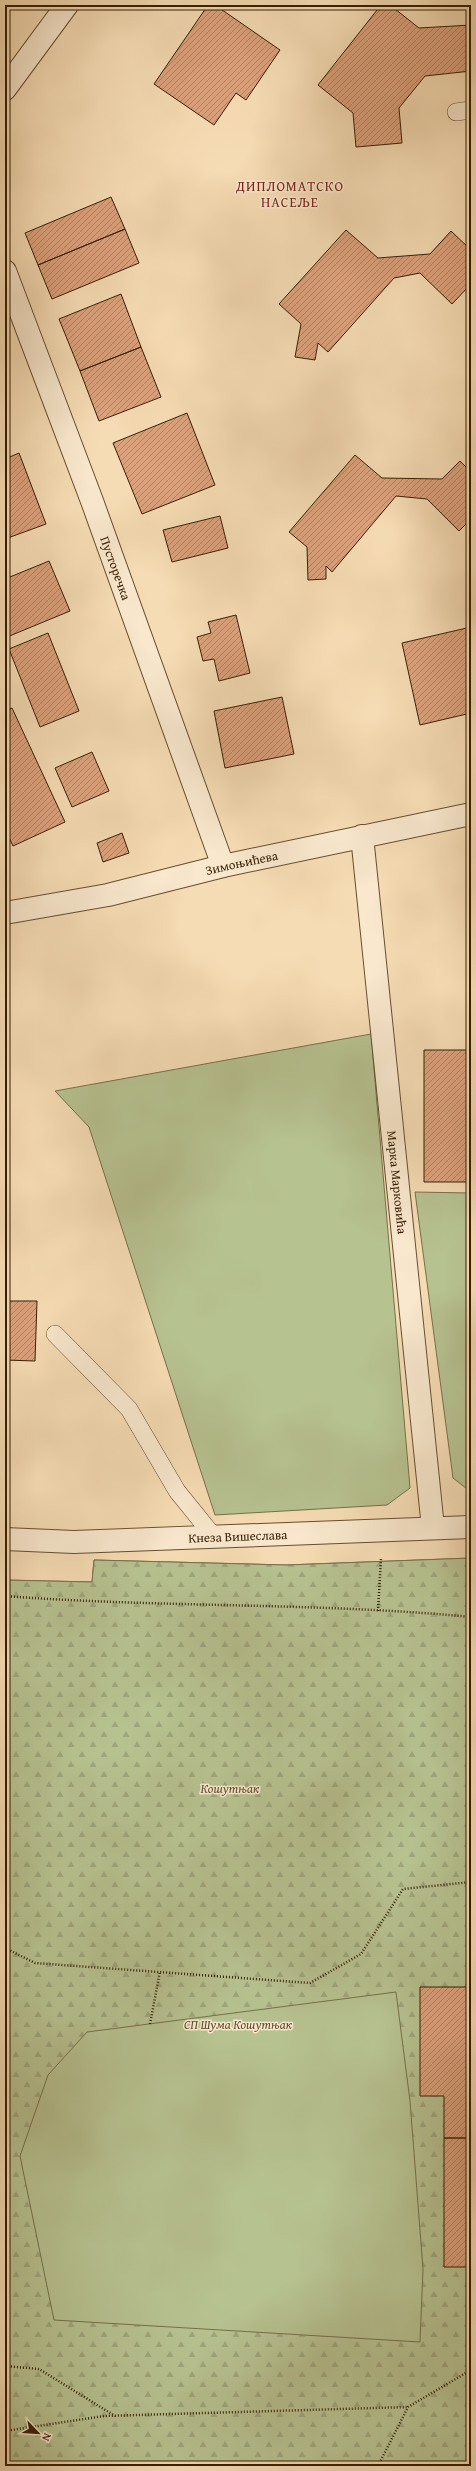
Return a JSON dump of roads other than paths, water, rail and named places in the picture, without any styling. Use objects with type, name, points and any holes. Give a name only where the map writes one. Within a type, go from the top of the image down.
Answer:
[{"type":"street","points":[[5,89],[67,5]]},
{"type":"street","name":"Пусторечка","points":[[5,271],[92,501],[223,866]]},
{"type":"street","name":"Зимоњићева","points":[[8,907],[108,895],[223,866],[471,814]]},
{"type":"street","name":"Марка Марковића","points":[[362,836],[433,1528]]},
{"type":"street","name":"Кнеза Вишеслава","points":[[5,1539],[74,1542],[215,1538],[471,1527]]},
{"type":"lane","points":[[55,1334],[129,1409],[177,1491],[215,1538]]},
{"type":"district","name":"ДИПЛОМАТСКО НАСЕЉЕ","points":[[290,194]]},
{"type":"park label","name":"Кошутњак","points":[[230,1788]]},
{"type":"park label","name":"СП Шума Кошутњак","points":[[238,2024]]}]
